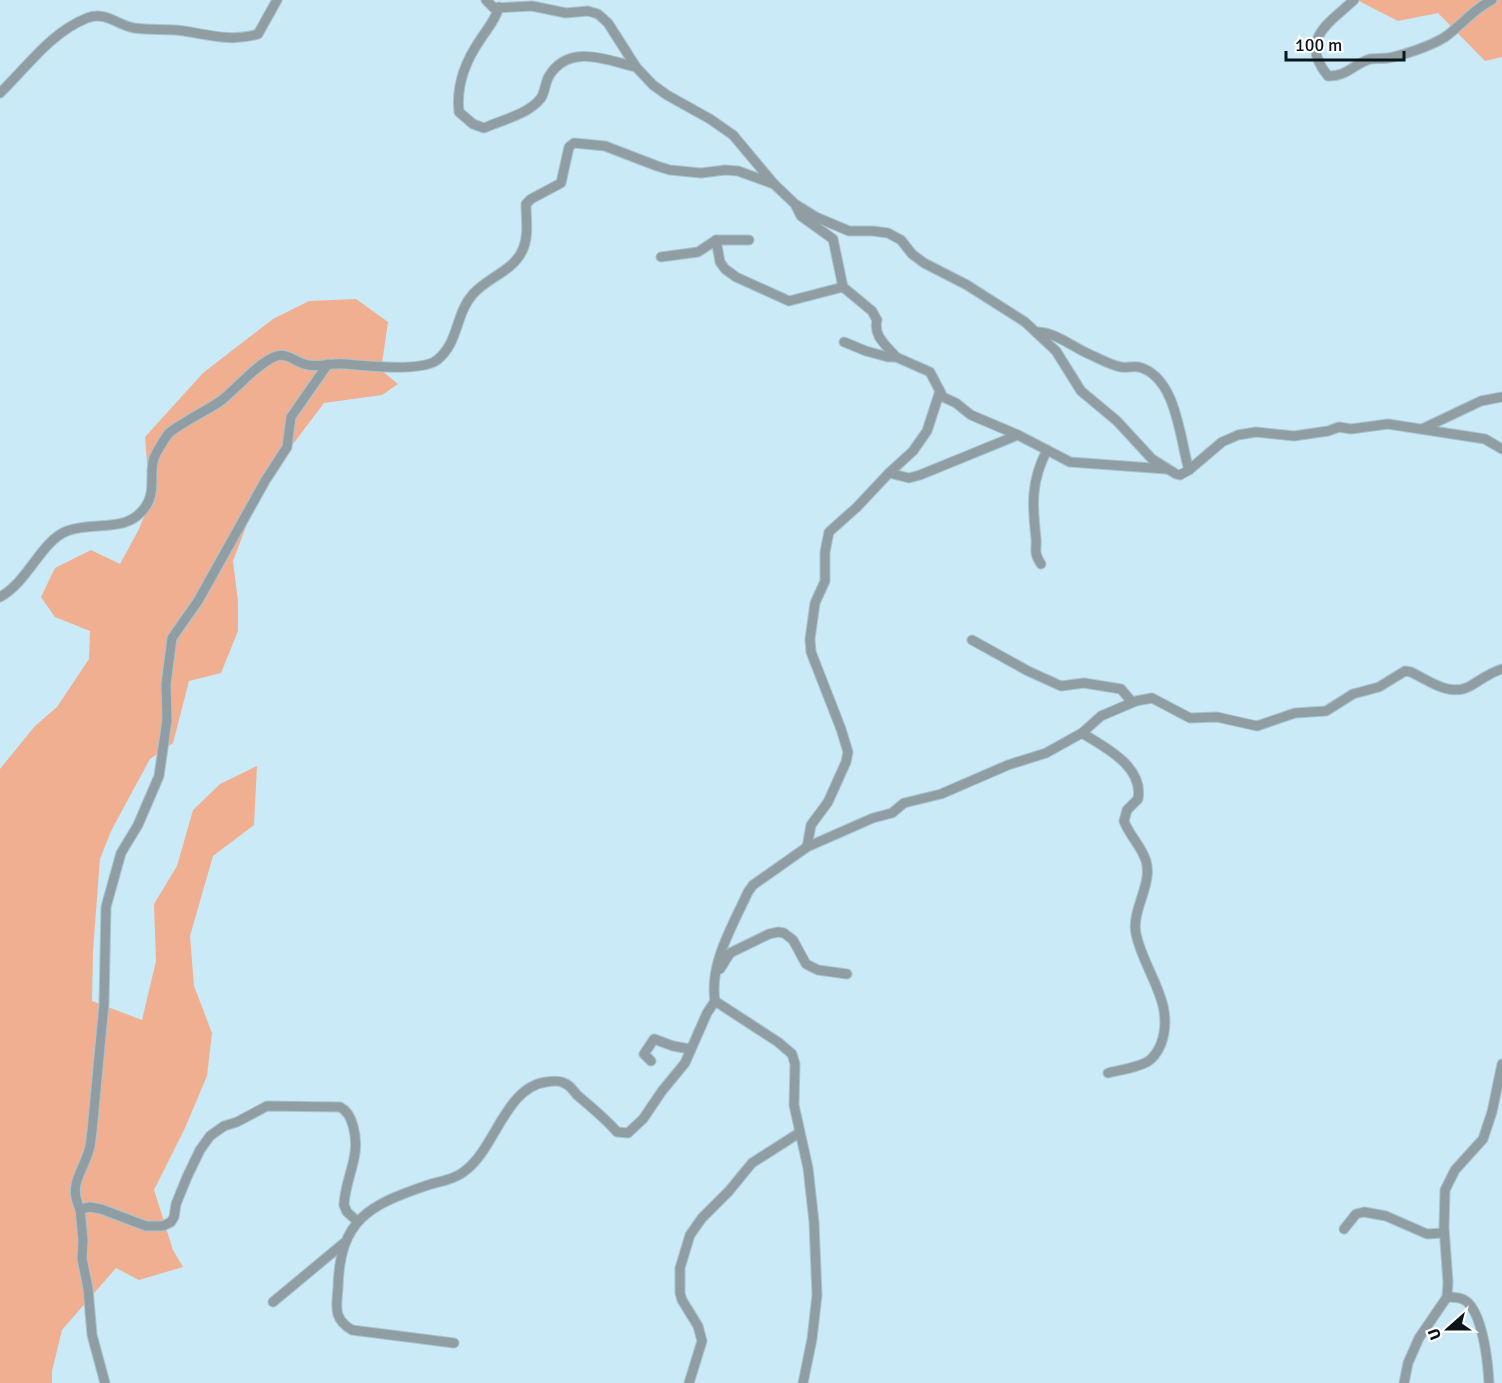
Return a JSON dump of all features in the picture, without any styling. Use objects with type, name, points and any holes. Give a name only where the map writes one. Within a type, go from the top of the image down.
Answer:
[{"type":"street","points":[[0,93],[53,38],[87,18],[106,16],[136,29],[177,30],[224,39],[244,38],[258,34],[277,0]]},
{"type":"street","points":[[486,0],[494,8],[532,6],[566,13],[588,11],[598,14],[608,23],[636,68],[667,95],[733,135],[774,184],[795,204],[816,217],[849,231],[888,233],[900,240],[912,254],[924,262],[967,285],[1025,322],[1056,351],[1081,391],[1117,421],[1152,459],[1166,469],[1180,475],[1222,442],[1238,435],[1256,432],[1294,436],[1339,428],[1351,429],[1388,424],[1485,440],[1502,449]]},
{"type":"street","points":[[1354,0],[1325,25],[1318,35],[1316,54],[1320,67],[1328,76],[1348,72],[1358,64],[1371,59],[1402,56],[1444,38],[1474,11],[1492,0]]},
{"type":"street","points":[[498,7],[495,19],[478,43],[462,73],[457,97],[459,112],[473,124],[484,128],[531,107],[542,96],[548,78],[560,62],[576,56],[636,68]]},
{"type":"street","points":[[0,597],[25,577],[50,543],[67,531],[112,526],[137,516],[147,505],[153,489],[151,479],[154,457],[169,433],[219,402],[268,360],[280,355],[307,365],[328,364],[368,368],[429,365],[442,356],[449,350],[454,340],[459,319],[472,295],[519,257],[527,236],[526,204],[561,183],[569,147],[574,143],[605,146],[670,170],[701,173],[738,171],[774,184]]},
{"type":"street","points":[[795,204],[801,216],[833,239],[843,287],[872,311],[877,320],[875,328],[877,334],[896,357]]},
{"type":"street","points":[[716,240],[720,262],[725,268],[736,277],[789,300],[843,287]]},
{"type":"street","points":[[661,257],[698,252],[716,240],[749,240]]},
{"type":"street","points":[[1036,332],[1054,336],[1112,365],[1139,367],[1154,376],[1172,403],[1181,429],[1182,449],[1189,470]]},
{"type":"street","points":[[844,342],[866,351],[896,357],[930,372],[943,397],[978,418],[1018,435],[1070,462],[1166,469]]},
{"type":"street","points":[[105,1383],[92,1335],[88,1288],[82,1259],[80,1209],[74,1196],[75,1182],[89,1149],[92,1131],[104,1004],[106,907],[121,853],[138,825],[159,776],[167,720],[166,684],[172,638],[198,601],[265,481],[287,447],[291,417],[328,364]]},
{"type":"street","points":[[807,847],[813,820],[828,802],[846,762],[848,752],[811,652],[810,639],[815,603],[825,581],[826,543],[829,532],[913,451],[927,431],[940,392]]},
{"type":"street","points":[[1422,429],[1480,401],[1491,397],[1502,397]]},
{"type":"street","points":[[889,473],[909,478],[920,476],[1018,435]]},
{"type":"street","points":[[1041,564],[1035,552],[1036,538],[1032,500],[1034,483],[1047,450]]},
{"type":"street","points":[[972,640],[1028,671],[1061,686],[1084,683],[1121,689],[1132,702]]},
{"type":"street","points":[[454,1343],[352,1330],[342,1324],[337,1315],[339,1262],[344,1244],[357,1221],[380,1205],[411,1191],[458,1176],[467,1170],[479,1157],[518,1098],[530,1087],[544,1082],[561,1081],[568,1085],[617,1132],[628,1133],[643,1119],[662,1090],[685,1063],[690,1048],[715,1001],[714,979],[723,949],[748,892],[759,880],[807,847],[873,818],[892,813],[904,803],[941,794],[1008,765],[1046,753],[1082,733],[1101,716],[1132,702],[1152,698],[1190,718],[1217,717],[1257,726],[1295,713],[1326,711],[1353,694],[1379,687],[1405,671],[1453,691],[1468,687],[1502,669]]},
{"type":"street","points":[[1082,733],[1119,757],[1135,777],[1138,786],[1138,799],[1127,810],[1124,821],[1146,863],[1145,883],[1135,927],[1160,993],[1166,1016],[1162,1041],[1153,1058],[1147,1062],[1108,1073]]},
{"type":"street","points":[[714,979],[730,953],[778,932],[784,933],[793,940],[806,964],[818,970],[847,974]]},
{"type":"street","points":[[715,1001],[778,1042],[792,1054],[795,1064],[794,1105],[808,1168],[814,1222],[817,1295],[812,1339],[803,1383]]},
{"type":"street","points":[[651,1061],[644,1054],[654,1039],[673,1046],[690,1048]]},
{"type":"street","points":[[1404,1383],[1408,1363],[1419,1338],[1447,1297],[1444,1204],[1447,1184],[1455,1170],[1483,1139],[1492,1112],[1502,1064]]},
{"type":"street","points":[[80,1209],[90,1207],[101,1209],[146,1226],[163,1226],[171,1222],[174,1217],[176,1204],[200,1150],[210,1136],[224,1126],[237,1122],[267,1106],[340,1107],[349,1115],[356,1135],[357,1147],[344,1205],[346,1212],[357,1221]]},
{"type":"street","points":[[688,1383],[702,1341],[698,1326],[680,1293],[680,1268],[690,1235],[702,1218],[729,1191],[752,1163],[799,1133]]},
{"type":"street","points":[[1344,1229],[1356,1214],[1364,1212],[1395,1219],[1426,1234],[1444,1233]]},
{"type":"street","points":[[273,1302],[344,1244]]},
{"type":"street","points":[[1447,1297],[1462,1298],[1472,1309],[1487,1358],[1489,1383]]},
{"type":"shaded area","points":[[1357,0],[1502,0],[1502,57],[1485,61],[1438,13],[1398,21]]},
{"type":"shaded area","points":[[356,299],[388,322],[381,370],[398,384],[382,395],[324,403],[278,464],[254,506],[233,561],[238,601],[238,631],[221,673],[189,681],[173,743],[150,759],[111,831],[100,859],[93,951],[92,1001],[142,1020],[156,961],[154,904],[177,866],[193,810],[220,784],[257,766],[254,825],[213,856],[190,936],[194,986],[212,1033],[207,1076],[185,1128],[154,1190],[173,1250],[183,1267],[139,1280],[116,1268],[62,1330],[52,1371],[52,1383],[0,1383],[0,769],[35,726],[57,707],[89,659],[90,631],[55,617],[41,597],[55,568],[91,550],[120,564],[139,529],[150,502],[145,437],[203,373],[273,319],[309,301]]}]
